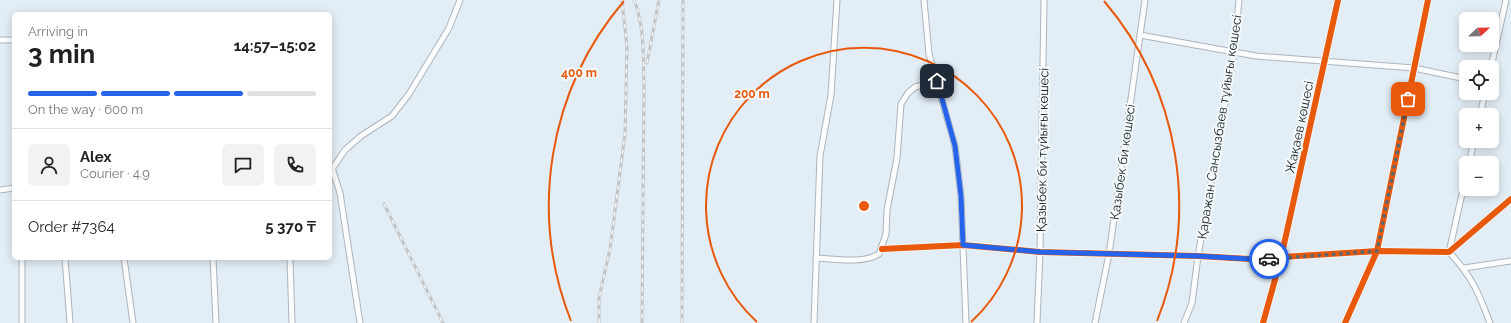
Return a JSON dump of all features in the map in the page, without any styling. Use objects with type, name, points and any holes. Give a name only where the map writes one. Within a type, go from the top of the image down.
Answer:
[{"type":"street","points":[[332,169],[345,150],[361,136],[392,116],[401,105],[449,28],[460,0]]},
{"type":"street","points":[[814,323],[820,156],[831,95],[837,0]]},
{"type":"street","points":[[924,0],[929,54],[955,146],[961,196],[966,323]]},
{"type":"street","name":"Қазыбек би тұйығы көшесі","points":[[1037,323],[1040,252],[1044,0]]},
{"type":"street","name":"Қазыбек би көшесі","points":[[1095,323],[1109,254],[1145,0]]},
{"type":"street","name":"Қаражан Сансызбаев тұйығы көшесі","points":[[1184,323],[1192,303],[1198,256],[1234,53],[1239,0]]},
{"type":"street","name":"Жақаев көшесі","points":[[1263,323],[1281,258],[1338,0]]},
{"type":"street","points":[[1344,323],[1377,251],[1428,0]]},
{"type":"street","points":[[1493,60],[1506,0]]},
{"type":"street","points":[[1140,35],[1256,56],[1414,68],[1459,78]]},
{"type":"street","points":[[0,40],[12,40]]},
{"type":"street","points":[[816,258],[845,260],[872,258],[879,254],[886,234],[887,210],[897,158],[902,104],[908,93],[915,87],[937,81]]},
{"type":"street","points":[[332,173],[340,193],[360,323]]},
{"type":"street","points":[[0,190],[12,188]]},
{"type":"street","points":[[1449,252],[1462,196]]},
{"type":"street","points":[[882,249],[963,245],[1040,252],[1198,256],[1250,259],[1377,251],[1449,252],[1511,198]]},
{"type":"street","points":[[1449,252],[1464,268],[1481,297],[1490,323]]},
{"type":"street","points":[[22,260],[22,323]]},
{"type":"street","points":[[65,260],[70,323]]},
{"type":"street","points":[[124,260],[133,323]]},
{"type":"street","points":[[213,260],[216,323]]},
{"type":"street","points":[[290,260],[292,323]]},
{"type":"street","points":[[1464,268],[1511,261]]},
{"type":"railway","points":[[599,323],[599,298],[610,249],[625,134],[627,47],[622,0]]},
{"type":"railway","points":[[634,0],[638,10],[642,32],[644,87],[642,323]]},
{"type":"railway","points":[[647,63],[659,0]]},
{"type":"railway","points":[[682,323],[683,0]]},
{"type":"railway","points":[[384,204],[443,323]]},
{"type":"cycle path","points":[[1263,323],[1281,258],[1338,0]]},
{"type":"cycle path","points":[[1345,323],[1377,251],[1428,0]]},
{"type":"cycle path","points":[[882,249],[963,245],[1040,252],[1198,256],[1250,259],[1377,251],[1449,252],[1511,199]]},
{"type":"way so far","points":[[1269,259],[1306,255],[1377,251],[1408,99]]},
{"type":"route","points":[[937,81],[955,146],[961,196],[963,245],[1040,252],[1269,259]]}]
